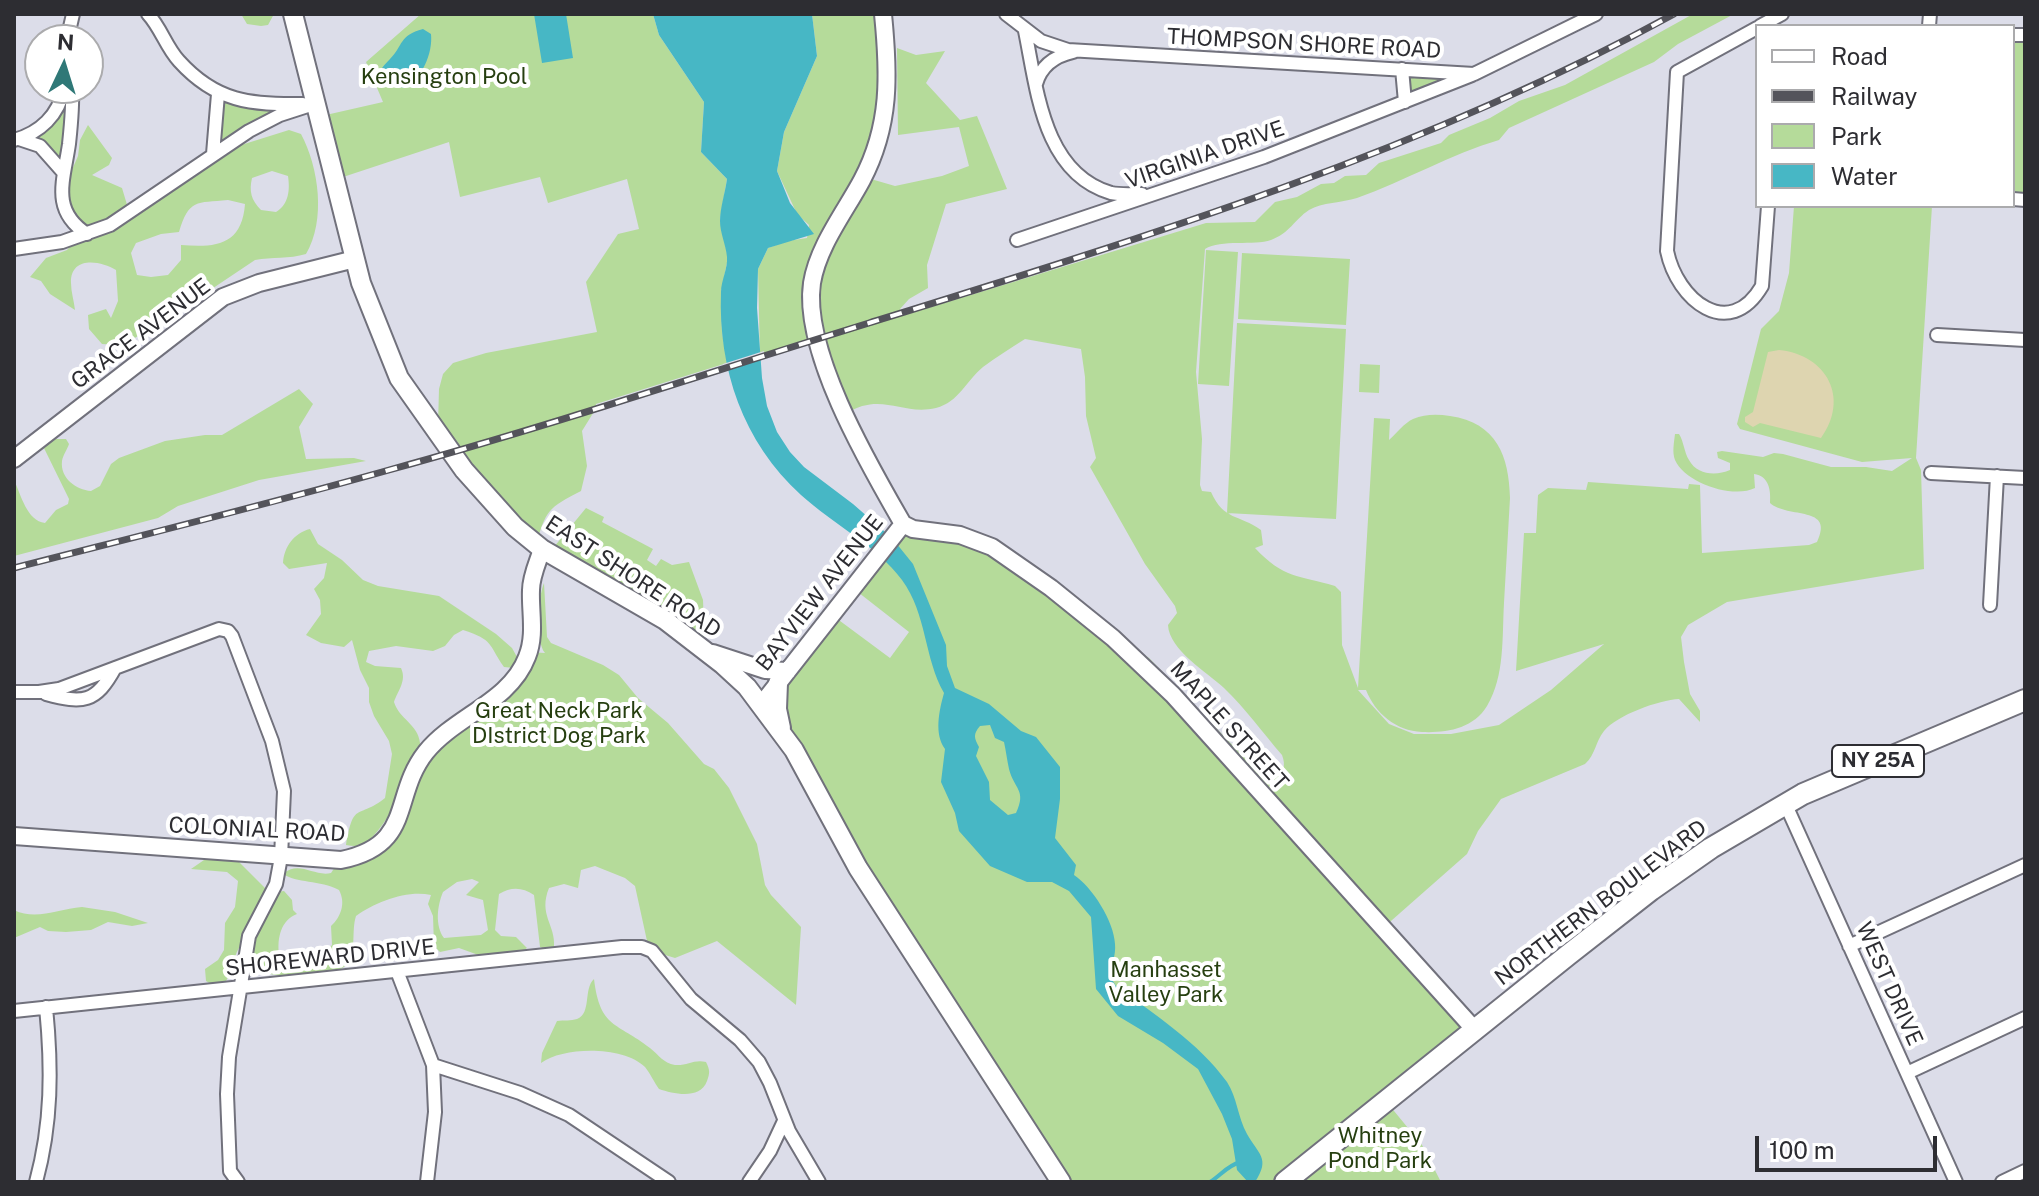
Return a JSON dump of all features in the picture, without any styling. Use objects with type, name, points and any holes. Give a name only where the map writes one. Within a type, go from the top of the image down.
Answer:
[{"type":"main road","name":"EAST SHORE ROAD","points":[[293,14],[355,259],[375,323],[399,378],[464,470],[515,527],[542,549],[665,620],[739,678],[782,731],[882,907],[1061,1182]]},
{"type":"main road","points":[[782,731],[777,709],[783,677]]},
{"type":"main road","name":"NORTHERN BOULEVARD","points":[[1285,1182],[1671,875],[1785,803],[2025,700]]},
{"type":"street","points":[[148,14],[179,62],[218,94],[271,104],[314,104]]},
{"type":"street","name":"BAYVIEW AVENUE","points":[[761,705],[903,524],[851,429],[817,344],[811,308],[818,262],[864,177],[882,127],[888,72],[883,14]]},
{"type":"street","name":"THOMPSON SHORE ROAD","points":[[1006,14],[1025,31],[1050,45],[1076,51],[1474,74]]},
{"type":"street","points":[[1565,14],[1566,28]]},
{"type":"street","points":[[1474,74],[1596,14]]},
{"type":"street","points":[[1764,24],[1782,14]]},
{"type":"street","points":[[1755,29],[1677,72],[1667,251],[1671,270],[1693,301],[1710,309],[1730,312],[1743,307],[1756,295],[1762,286],[1768,208]]},
{"type":"street","points":[[1025,31],[1052,140],[1064,159],[1098,188],[1114,194],[1148,195],[1167,190]]},
{"type":"street","points":[[1036,84],[1049,63],[1076,51]]},
{"type":"street","points":[[1402,69],[1405,102]]},
{"type":"street","name":"VIRGINIA DRIVE","points":[[1017,240],[1264,157],[1474,74]]},
{"type":"street","points":[[213,154],[218,94]]},
{"type":"street","points":[[16,140],[45,123],[59,104]]},
{"type":"street","points":[[71,104],[61,193],[71,221],[87,234]]},
{"type":"street","points":[[14,249],[62,242],[110,225],[259,125],[314,104]]},
{"type":"street","points":[[16,140],[40,146],[63,172]]},
{"type":"street","name":"GRACE AVENUE","points":[[14,459],[223,297],[259,283],[355,259]]},
{"type":"street","points":[[1937,335],[2025,340]]},
{"type":"street","points":[[1931,473],[2025,478]]},
{"type":"street","points":[[1990,605],[1997,476]]},
{"type":"street","name":"MAPLE STREET","points":[[903,524],[913,529],[960,535],[992,547],[1051,588],[1121,645],[1173,695],[1474,1029]]},
{"type":"street","name":"COLONIAL ROAD","points":[[14,836],[341,860],[374,849],[391,833],[425,753],[512,683],[526,660],[532,629],[531,583],[542,549]]},
{"type":"street","points":[[14,692],[59,689],[217,629],[226,630],[232,636],[281,773],[284,804],[276,884],[249,936],[240,987],[227,1082],[231,1178]]},
{"type":"street","points":[[705,650],[783,677]]},
{"type":"street","points":[[39,692],[70,699],[92,698],[99,694],[115,668]]},
{"type":"street","name":"WEST DRIVE","points":[[1785,803],[1956,1182]]},
{"type":"street","points":[[1849,946],[2025,865]]},
{"type":"street","name":"SHOREWARD DRIVE","points":[[14,1011],[622,947],[649,950],[661,960],[691,999],[740,1040],[759,1062],[784,1121]]},
{"type":"street","points":[[397,971],[433,1065],[435,1112],[427,1182]]},
{"type":"street","points":[[36,1182],[50,1113],[52,1067],[46,1007]]},
{"type":"street","points":[[1907,1073],[2025,1018]]},
{"type":"street","points":[[433,1065],[520,1093],[569,1115],[599,1132],[669,1182]]},
{"type":"street","points":[[749,1182],[770,1151],[784,1121]]},
{"type":"street","points":[[784,1121],[819,1182]]},
{"type":"street","points":[[2002,1182],[2025,1171]]},
{"type":"green space","points":[[241,14],[274,14],[268,25],[261,26],[247,24]]},
{"type":"green space","name":"Kensington Pool","points":[[421,14],[653,14],[659,35],[704,102],[701,152],[727,179],[720,219],[728,258],[721,292],[727,363],[596,404],[582,431],[587,466],[581,491],[550,511],[536,545],[515,527],[438,424],[439,389],[443,374],[453,363],[486,353],[597,332],[586,282],[618,234],[639,229],[627,179],[548,203],[540,177],[460,197],[449,142],[334,180],[317,117],[383,102],[366,62]]},
{"type":"green space","points":[[812,14],[883,14],[888,72],[864,177],[895,186],[942,176],[969,166],[959,127],[898,135],[897,48],[916,55],[945,51],[926,83],[960,120],[977,116],[1007,189],[946,204],[927,265],[928,288],[909,299],[900,309],[902,316],[1206,223],[1255,222],[1275,202],[1297,197],[1345,176],[1366,175],[1379,163],[1441,143],[1449,135],[1490,118],[1519,101],[1565,85],[1693,14],[1734,14],[1678,44],[1654,62],[1509,128],[1499,140],[1357,198],[1314,207],[1283,234],[1271,240],[1220,244],[1205,249],[1196,372],[1202,439],[1202,491],[1211,492],[1227,513],[1261,530],[1263,545],[1255,548],[1265,558],[1283,571],[1335,586],[1341,592],[1342,645],[1358,688],[1374,418],[1390,419],[1389,440],[1406,423],[1422,416],[1440,415],[1466,420],[1489,434],[1503,455],[1510,498],[1502,643],[1497,682],[1487,706],[1474,720],[1458,728],[1440,732],[1412,731],[1388,719],[1375,706],[1366,690],[1358,690],[1389,724],[1414,734],[1451,734],[1499,725],[1551,690],[1604,644],[1516,671],[1524,533],[1536,533],[1538,495],[1548,488],[1586,490],[1588,482],[1688,489],[1689,484],[1700,485],[1702,553],[1809,545],[1817,542],[1821,530],[1815,518],[1770,503],[1768,484],[1759,475],[1754,474],[1755,488],[1735,492],[1710,487],[1689,476],[1675,460],[1675,434],[1679,434],[1692,465],[1707,473],[1730,470],[1730,463],[1718,458],[1717,452],[1722,451],[1763,457],[1783,454],[1831,467],[1892,471],[1912,458],[1862,462],[1740,429],[1737,424],[1761,329],[1779,311],[1789,273],[1794,208],[1932,208],[1916,458],[1921,470],[1924,569],[1727,602],[1688,625],[1681,637],[1684,662],[1690,694],[1700,711],[1700,722],[1679,699],[1650,705],[1618,719],[1604,731],[1585,764],[1501,799],[1478,831],[1467,854],[1383,928],[1473,1029],[1385,1100],[1422,1145],[1441,1182],[1061,1182],[761,705],[832,615],[890,658],[909,632],[854,589],[903,524],[960,535],[1149,658],[1264,778],[1275,778],[1284,765],[1282,755],[1247,712],[1182,652],[1170,634],[1168,625],[1177,613],[1175,606],[1145,564],[1090,467],[1096,458],[1086,416],[1081,349],[1025,339],[983,367],[944,405],[924,410],[870,404],[845,414],[815,340],[760,357],[758,269],[768,248],[807,238],[809,225],[797,214],[777,171],[784,132],[817,56]]},
{"type":"green space","points":[[2015,37],[2025,37],[2025,200],[2015,200]]},
{"type":"green space","points":[[1402,69],[1474,74],[1405,102]]},
{"type":"green space","points":[[218,94],[314,104],[213,154]]},
{"type":"green space","points":[[59,104],[70,104],[63,172],[57,163],[19,139],[37,130]]},
{"type":"green space","points":[[88,125],[112,158],[109,165],[92,175],[122,188],[131,218],[238,146],[289,130],[301,134],[312,162],[318,194],[316,226],[306,254],[255,260],[152,329],[121,345],[102,344],[89,329],[88,315],[106,309],[111,318],[118,301],[116,270],[94,263],[75,268],[71,283],[75,310],[50,294],[41,281],[30,277],[46,258],[67,250],[85,230],[69,212],[68,179],[78,156],[80,140]],"holes":[[[272,171],[288,176],[289,181],[286,201],[276,212],[261,210],[251,191],[252,178]],[[228,200],[245,204],[243,218],[233,236],[205,246],[181,245],[181,260],[168,275],[137,275],[131,253],[136,243],[161,234],[179,232],[186,214],[195,205]]]},
{"type":"green space","points":[[1206,250],[1238,252],[1229,386],[1198,384]]},
{"type":"green space","points":[[1242,253],[1350,259],[1346,325],[1238,319]]},
{"type":"green space","points":[[1237,323],[1346,329],[1336,519],[1227,513]]},
{"type":"green space","points":[[1360,364],[1380,365],[1379,393],[1359,392]]},
{"type":"green space","points":[[299,389],[313,404],[299,427],[306,459],[354,458],[366,461],[259,480],[178,506],[158,518],[14,556],[14,480],[25,506],[39,521],[45,523],[56,510],[68,504],[69,499],[42,444],[44,439],[66,439],[69,444],[62,467],[66,478],[75,486],[91,491],[100,486],[111,464],[119,458],[165,441],[222,435]]},
{"type":"green space","points":[[586,508],[604,517],[602,522],[653,549],[647,560],[656,566],[661,559],[672,565],[689,562],[703,600],[705,650],[549,553]]},
{"type":"green space","points":[[310,529],[318,544],[342,560],[363,580],[378,586],[439,596],[496,634],[517,657],[514,668],[504,667],[485,640],[463,630],[445,646],[433,651],[396,646],[369,651],[366,662],[375,666],[401,668],[402,681],[394,702],[416,731],[420,743],[419,753],[400,798],[372,838],[360,846],[346,845],[354,816],[385,798],[392,754],[389,741],[369,702],[369,688],[360,670],[352,640],[344,647],[321,643],[306,635],[321,614],[320,600],[314,589],[324,578],[327,563],[289,569],[283,563],[291,542]]},
{"type":"green space","name":"Great Neck Park DIstrict Dog Park","points":[[544,583],[547,637],[551,643],[619,675],[704,764],[714,769],[729,788],[757,844],[765,885],[801,927],[796,1005],[717,941],[675,958],[649,950],[635,886],[625,878],[595,866],[581,870],[578,888],[564,884],[549,888],[545,906],[554,947],[549,951],[540,947],[534,895],[525,890],[512,889],[499,894],[495,930],[501,936],[516,937],[527,948],[521,952],[484,957],[459,948],[440,952],[434,946],[433,916],[428,904],[431,895],[412,894],[382,902],[356,916],[352,953],[347,964],[340,969],[315,976],[271,974],[252,966],[252,956],[242,943],[225,983],[213,985],[206,981],[205,969],[218,960],[224,950],[225,923],[235,907],[238,881],[227,872],[191,869],[204,860],[229,858],[237,860],[270,893],[284,891],[292,900],[293,910],[297,914],[281,930],[279,954],[300,962],[320,956],[332,945],[331,926],[341,910],[339,890],[283,874],[295,868],[331,873],[339,861],[374,849],[419,762],[512,683],[529,652],[545,653],[539,629]],"holes":[[[472,879],[479,882],[466,895],[483,900],[488,930],[481,935],[444,938],[438,916],[443,892],[457,882]]]},
{"type":"green space","points":[[82,907],[115,912],[148,923],[132,926],[108,922],[91,930],[66,932],[48,931],[40,927],[14,938],[14,910],[39,914]]},
{"type":"green space","points":[[594,979],[606,1016],[664,1061],[679,1065],[706,1062],[709,1074],[704,1087],[686,1094],[659,1089],[645,1067],[623,1055],[609,1052],[578,1051],[551,1057],[541,1063],[542,1053],[557,1021],[582,1016]]},
{"type":"sand","points":[[1779,350],[1810,360],[1829,381],[1833,408],[1821,438],[1760,423],[1753,427],[1745,422],[1745,417],[1753,412],[1768,352]]},
{"type":"water","points":[[534,14],[566,14],[573,58],[542,63]]},
{"type":"water","points":[[653,14],[812,14],[817,56],[784,132],[777,171],[790,203],[814,234],[768,248],[758,269],[757,308],[767,406],[777,432],[790,452],[804,467],[892,538],[913,564],[946,645],[947,666],[955,688],[989,704],[1021,731],[1036,737],[1060,767],[1055,838],[1076,865],[1074,875],[1095,896],[1111,925],[1115,948],[1109,975],[1116,986],[1203,1054],[1227,1082],[1244,1128],[1261,1156],[1262,1167],[1255,1182],[1248,1182],[1237,1170],[1232,1139],[1198,1069],[1118,1016],[1096,989],[1091,917],[1069,891],[1052,882],[1027,882],[990,866],[959,831],[955,813],[941,782],[945,749],[938,722],[944,693],[910,593],[880,556],[801,495],[781,474],[749,428],[730,376],[721,321],[721,288],[727,257],[720,221],[727,179],[701,152],[704,102],[659,35]],"holes":[[[990,725],[995,738],[1004,742],[1011,776],[1020,794],[1016,813],[1008,815],[990,800],[989,782],[976,756],[979,747],[975,734],[980,726]]]},
{"type":"water","points":[[423,29],[431,34],[431,41],[421,72],[404,88],[384,81],[379,76],[383,67],[405,38]]},
{"type":"pier","points":[[764,351],[764,358],[724,371],[723,364]]},
{"type":"waterway","points":[[1210,1182],[1240,1162]]},
{"type":"railway","points":[[14,568],[296,496],[449,453],[1178,225],[1280,189],[1480,109],[1578,64],[1674,14]]},
{"type":"park label","name":"Manhasset Valley Park","points":[[1166,982]]},
{"type":"park label","name":"Whitney Pond Park","points":[[1380,1148]]}]
